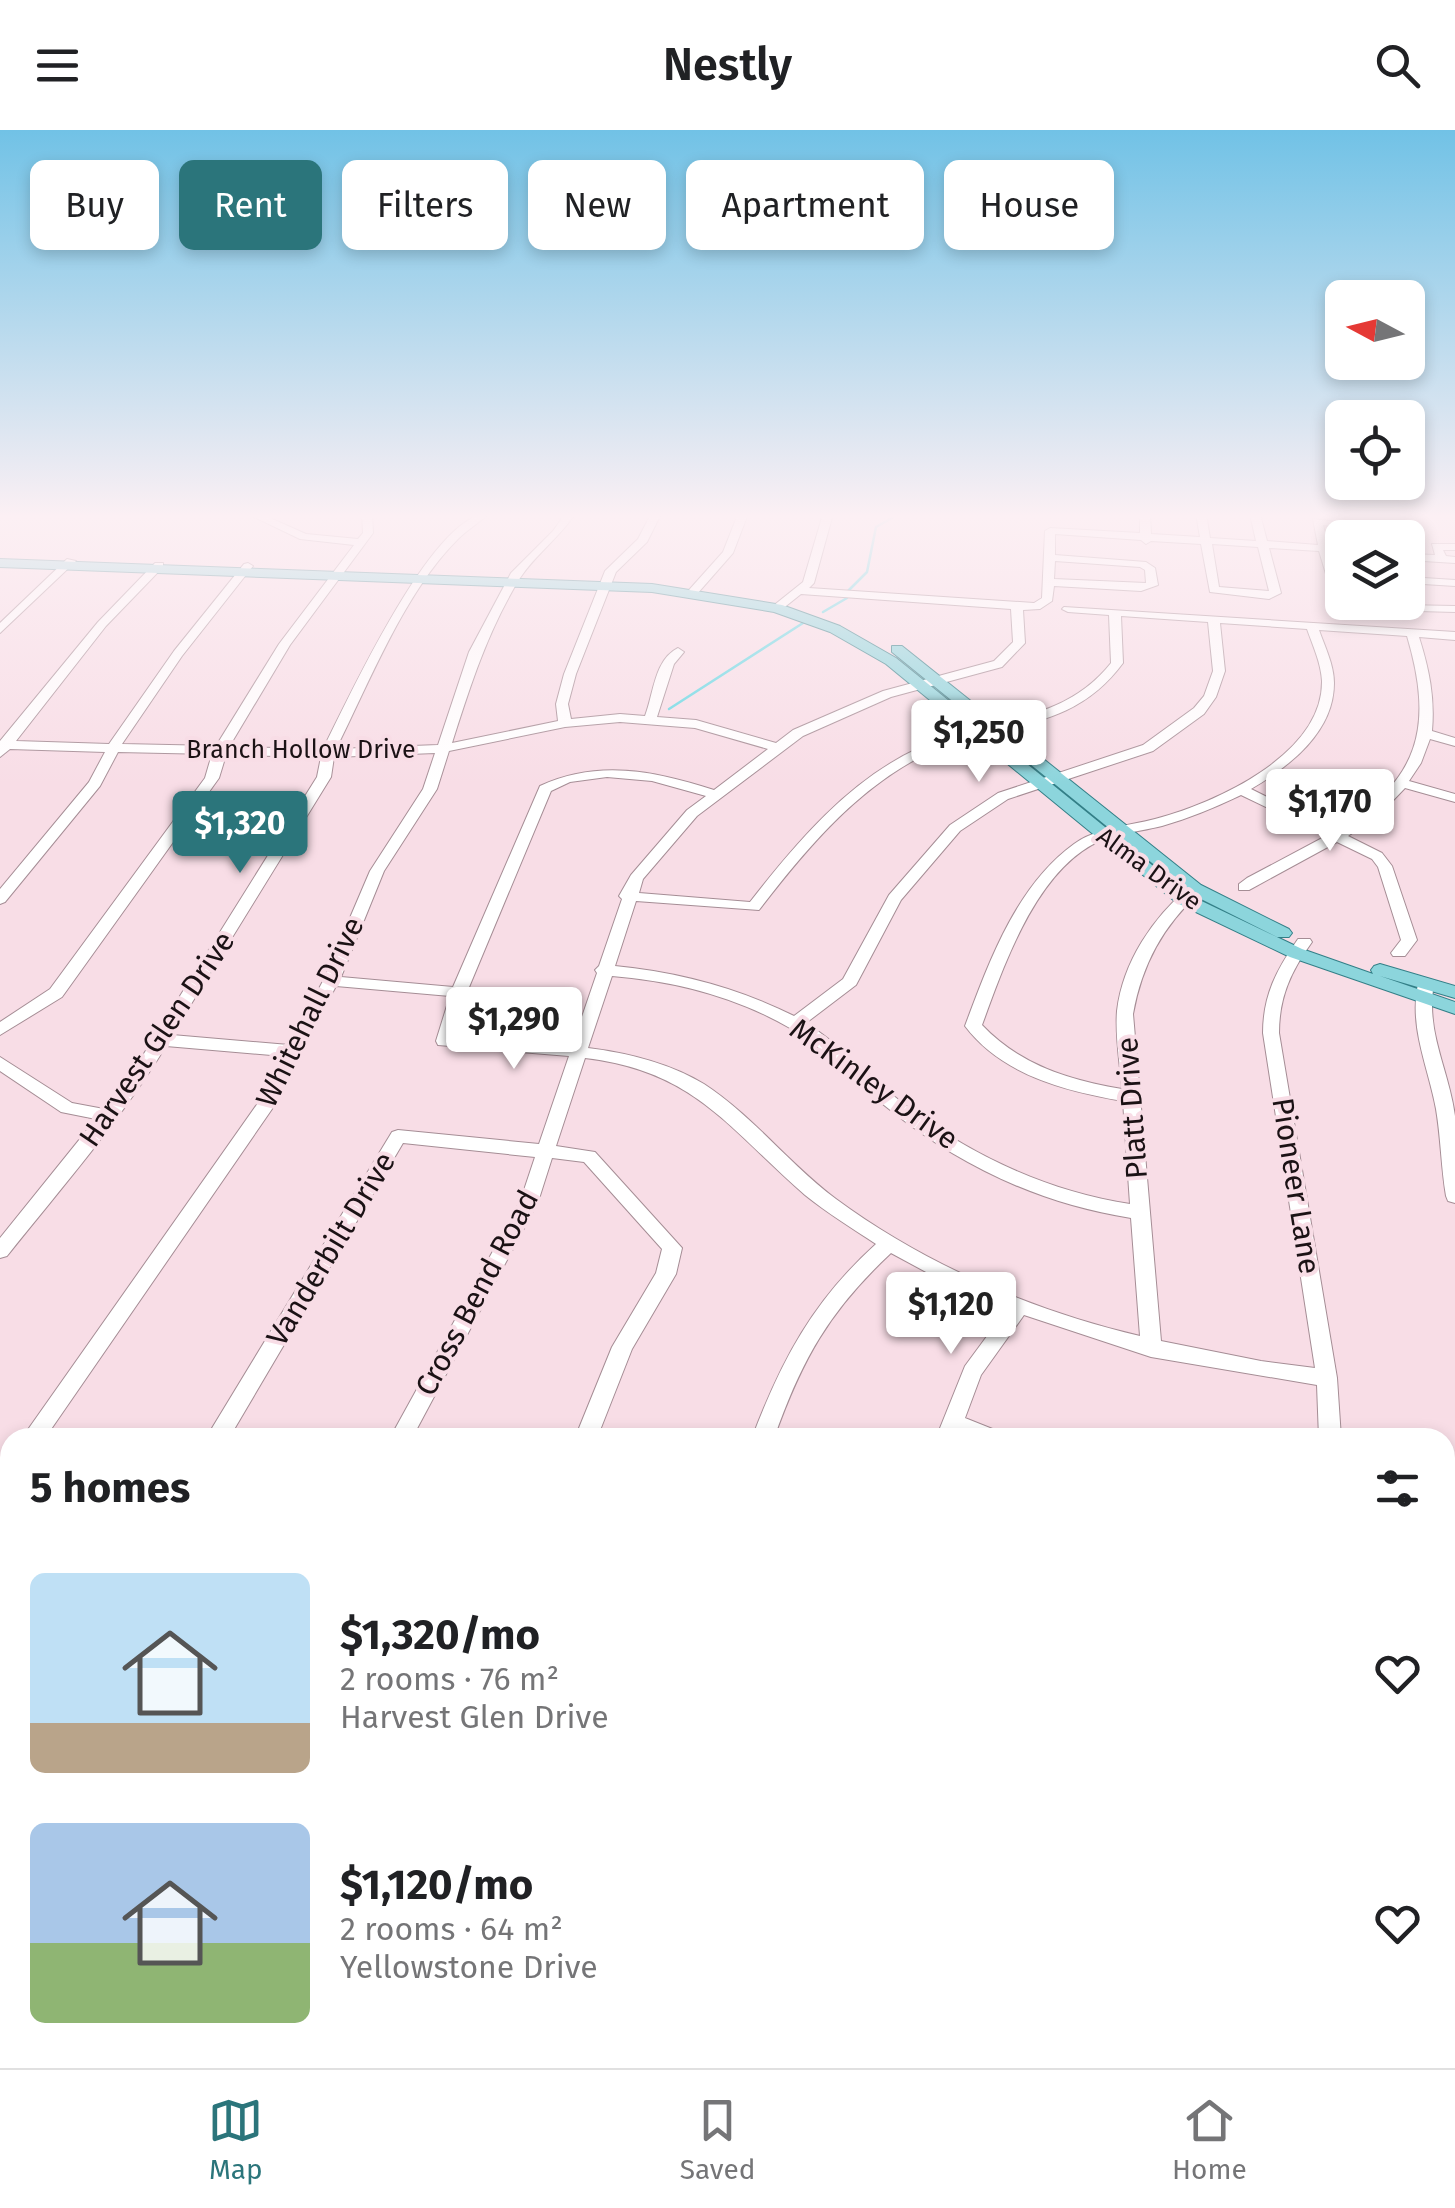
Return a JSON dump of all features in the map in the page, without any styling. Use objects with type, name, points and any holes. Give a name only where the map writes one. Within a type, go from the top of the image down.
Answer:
[{"type":"main road","name":"Alma Drive","points":[[774,604],[856,640],[931,683],[1048,779],[1121,832],[1189,894]]},
{"type":"main road","name":"Alma Drive","points":[[1048,779],[1100,835],[1189,894],[1300,948],[1424,991],[1455,1008]]},
{"type":"main road","name":"Alma Drive","points":[[1424,991],[1455,992]]},
{"type":"street","points":[[0,629],[26,604]]},
{"type":"street","points":[[2,748],[121,604]]},
{"type":"street","points":[[0,899],[96,783],[113,748],[217,604]]},
{"type":"street","points":[[0,1030],[56,993],[212,778],[220,751],[284,644],[313,604]]},
{"type":"street","name":"Harvest Glen Drive","points":[[4,1240],[109,1116],[162,1040],[324,777],[328,754],[379,649],[406,604]]},
{"type":"street","name":"Whitehall Drive","points":[[40,1428],[252,1127],[294,1052],[331,981],[377,871],[430,789],[475,652],[500,604]]},
{"type":"street","points":[[565,723],[562,704],[570,674],[598,604]]},
{"type":"street","points":[[997,604],[1040,604]]},
{"type":"street","name":"Cross Bend Road","points":[[406,1428],[458,1326],[510,1243],[547,1149],[627,896],[666,840],[714,794],[775,747],[826,718],[985,669],[1014,651],[1020,638],[1018,606]]},
{"type":"street","points":[[1425,608],[1455,609]]},
{"type":"street","points":[[1068,609],[1455,636]]},
{"type":"street","points":[[627,896],[750,909],[794,852],[884,775],[941,742],[1062,708],[1103,682],[1118,663],[1115,612]]},
{"type":"street","points":[[795,1024],[850,982],[894,898],[955,828],[1003,796],[1148,748],[1199,711],[1210,697],[1219,671],[1214,620]]},
{"type":"street","points":[[1130,1096],[1086,1089],[1016,1062],[973,1026],[1010,928],[1075,850],[1100,835],[1191,812],[1243,790],[1292,752],[1324,704],[1326,670],[1312,626]]},
{"type":"street","points":[[1244,887],[1341,834],[1380,806],[1401,783],[1427,734],[1431,696],[1412,633]]},
{"type":"street","points":[[650,719],[659,702],[667,662],[678,652]]},
{"type":"street","name":"Branch Hollow Drive","points":[[2,748],[328,754],[441,749],[565,723],[650,719],[705,725],[775,747]]},
{"type":"street","points":[[1427,734],[1455,742]]},
{"type":"street","points":[[714,794],[666,778],[632,773],[572,780],[545,790],[459,992],[444,1041],[644,1064],[694,1086],[782,1167],[889,1243],[1018,1307],[1152,1349],[1327,1378]]},
{"type":"street","points":[[1401,783],[1455,798]]},
{"type":"street","points":[[1243,790],[1366,847],[1385,866],[1408,940],[1400,953]]},
{"type":"street","name":"Platt Drive","points":[[1152,1349],[1125,1014],[1129,986],[1146,945],[1189,894]]},
{"type":"street","name":"Pioneer Lane","points":[[1300,948],[1272,994],[1271,1034],[1327,1378],[1330,1428]]},
{"type":"street","name":"McKinley Drive","points":[[603,970],[706,986],[795,1024],[897,1107],[977,1158],[1076,1202],[1140,1212]]},
{"type":"street","points":[[331,981],[459,992]]},
{"type":"street","points":[[1424,991],[1423,1026],[1444,1101],[1455,1196]]},
{"type":"street","points":[[162,1040],[294,1052]]},
{"type":"street","points":[[0,1062],[68,1108],[109,1116]]},
{"type":"street","name":"Vanderbilt Drive","points":[[223,1428],[398,1136],[547,1149]]},
{"type":"street","points":[[547,1149],[576,1152],[598,1163],[672,1248],[666,1274],[622,1346],[590,1428]]},
{"type":"street","points":[[767,1428],[807,1333],[846,1281],[889,1243]]},
{"type":"street","points":[[950,1428],[972,1372],[1018,1307]]},
{"type":"waterway","points":[[823,612],[836,604]]},
{"type":"waterway","points":[[669,709],[803,623]]}]
